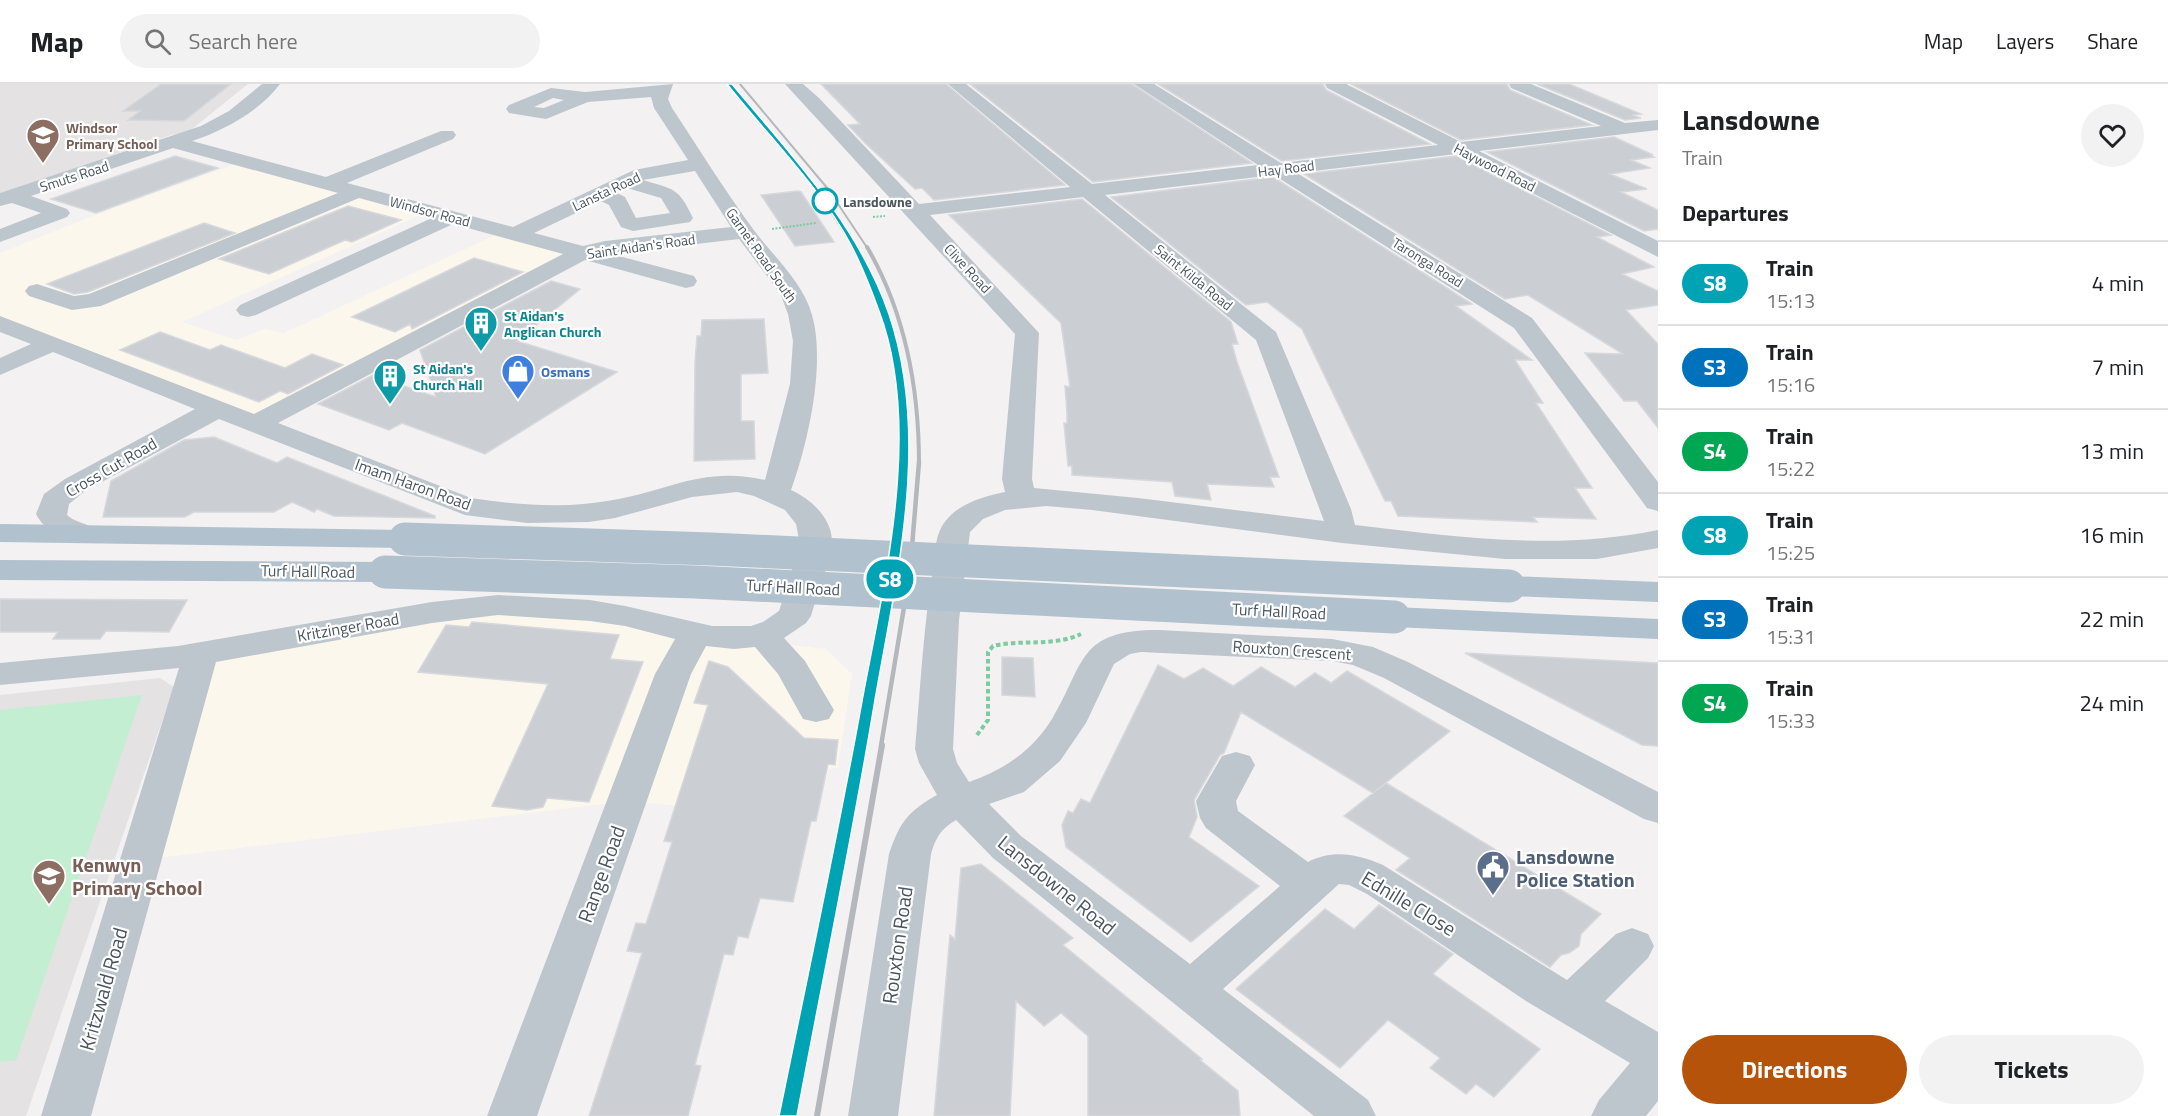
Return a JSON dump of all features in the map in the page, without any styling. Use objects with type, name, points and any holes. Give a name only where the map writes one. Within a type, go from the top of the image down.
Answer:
[{"type":"main road","name":"Turf Hall Road","points":[[0,533],[405,538],[711,549],[1658,592]]},
{"type":"main road","name":"Turf Hall Road","points":[[0,570],[385,572],[695,582],[1658,629]]},
{"type":"street","name":"Smuts Road","points":[[6,198],[218,126],[272,84]]},
{"type":"street","name":"Clive Road","points":[[792,84],[797,86],[1027,333],[1017,479],[1021,498]]},
{"type":"street","name":"Saint Kilda Road","points":[[956,84],[1268,337],[1316,457],[1342,534]]},
{"type":"street","name":"Taronga Road","points":[[1142,84],[1523,323],[1658,502]]},
{"type":"street","name":"Haywood Road","points":[[1333,84],[1658,249]]},
{"type":"street","points":[[1517,84],[1658,145]]},
{"type":"street","points":[[585,96],[662,88]]},
{"type":"street","name":"Garnet Road South","points":[[662,88],[659,99],[663,108],[745,232],[791,292],[800,314],[805,341],[802,384],[784,469],[775,492]]},
{"type":"street","name":"Hay Road","points":[[914,211],[1658,124]]},
{"type":"street","points":[[327,184],[447,135]]},
{"type":"street","name":"Windsor Road","points":[[174,142],[686,281]]},
{"type":"street","name":"Lansta Road","points":[[516,234],[647,172],[701,164]]},
{"type":"street","points":[[600,193],[618,201],[628,223],[633,225],[683,218],[673,198],[668,194],[625,181]]},
{"type":"street","points":[[37,291],[72,303],[93,301],[357,192]]},
{"type":"street","points":[[0,236],[60,213],[6,198]]},
{"type":"street","points":[[248,310],[452,217]]},
{"type":"street","name":"Saint Aidan's Road","points":[[255,424],[583,253],[745,232]]},
{"type":"street","name":"Imam Haron Road","points":[[3,326],[53,343],[449,501],[508,513],[553,515],[590,513],[636,503],[682,489],[717,484],[756,486],[775,492],[804,511],[816,532],[816,544],[794,616],[778,628],[738,639],[695,634]]},
{"type":"street","points":[[0,367],[53,343]]},
{"type":"street","name":"Cross Cut Road","points":[[84,534],[63,528],[54,521],[51,514],[55,501],[86,479],[216,409]]},
{"type":"street","points":[[1021,498],[1046,497],[1342,534],[1492,549],[1558,553],[1611,549],[1658,539]]},
{"type":"street","name":"Lansdowne Road","points":[[1021,498],[1004,501],[980,510],[959,525],[953,539],[942,620],[934,749],[937,764],[962,799],[1007,847],[1351,1116]]},
{"type":"street","name":"Kritzinger Road","points":[[0,674],[201,654],[462,607],[527,604],[625,616],[695,634]]},
{"type":"street","name":"Range Road","points":[[512,1116],[673,674],[695,634]]},
{"type":"street","points":[[762,634],[793,669],[816,710]]},
{"type":"street","name":"Rouxton Crescent","points":[[962,799],[979,795],[1010,782],[1047,752],[1068,723],[1094,668],[1107,652],[1128,644],[1159,641],[1332,650],[1362,655],[1396,670],[1658,809]]},
{"type":"street","name":"Kritzwald Road","points":[[66,1116],[201,654]]},
{"type":"street","points":[[1236,765],[1216,801],[1220,818],[1308,885]]},
{"type":"street","name":"Rouxton Road","points":[[873,1116],[913,840],[917,831],[930,817],[962,799]]},
{"type":"street","name":"Ednille Close","points":[[1190,992],[1323,872],[1348,868],[1382,883],[1542,988],[1658,1056]]},
{"type":"street","points":[[1572,1004],[1632,946]]},
{"type":"street","points":[[1616,1116],[1658,1065]]},
{"type":"path","points":[[873,217],[884,216]]},
{"type":"path","points":[[801,225],[816,223]]},
{"type":"path","points":[[977,735],[988,720],[988,652],[993,645],[1017,640],[1062,641],[1085,632]]},
{"type":"shaded area","points":[[0,84],[248,84],[187,133],[171,135],[0,194]]},
{"type":"shaded area","points":[[244,161],[429,211],[182,322],[236,340],[264,329],[284,333],[504,231],[583,253],[255,424],[0,323],[0,253],[90,217]]},
{"type":"shaded area","points":[[527,604],[738,639],[826,649],[852,674],[838,768],[829,769],[814,818],[628,801],[141,860],[201,654]]},
{"type":"shaded area","name":"Kenwyn Primary School","points":[[160,678],[174,687],[26,1116],[0,1116],[0,695]]},
{"type":"green space","name":"Kenwyn Primary School","points":[[142,695],[16,1060],[0,1062],[0,710]]},
{"type":"building","points":[[161,84],[231,84],[184,121],[128,120],[140,111],[123,111]]},
{"type":"building","points":[[821,84],[946,84],[1065,185],[934,200],[922,188],[915,189],[866,144],[848,125],[860,124]]},
{"type":"building","points":[[970,84],[1132,84],[1252,163],[1093,182]]},
{"type":"building","points":[[1158,84],[1323,84],[1326,90],[1430,144],[1282,161]]},
{"type":"building","points":[[1351,84],[1507,84],[1510,90],[1592,125],[1461,140]]},
{"type":"building","points":[[1537,84],[1569,84],[1641,114],[1632,115],[1641,118],[1625,120]]},
{"type":"building","points":[[1614,137],[1654,157],[1631,160],[1650,168],[1610,174],[1647,189],[1621,192],[1658,210],[1658,229],[1644,231],[1487,152]]},
{"type":"building","points":[[175,156],[218,168],[96,213],[51,199]]},
{"type":"building","points":[[1456,156],[1611,235],[1597,237],[1654,267],[1622,274],[1658,291],[1658,305],[1626,310],[1658,344],[1658,428],[1637,401],[1624,401],[1585,353],[1623,354],[1528,295],[1505,299],[1304,174]]},
{"type":"building","points":[[1273,177],[1472,304],[1456,306],[1532,360],[1515,360],[1543,403],[1536,403],[1592,488],[1575,488],[1596,519],[1533,517],[1537,522],[1398,516],[1391,501],[1385,501],[1302,329],[1267,302],[1246,305],[1111,197]]},
{"type":"building","points":[[801,192],[834,242],[795,246],[761,195]]},
{"type":"building","points":[[1082,199],[1231,322],[1238,344],[1232,344],[1237,362],[1279,477],[1270,477],[1274,487],[1207,484],[1211,500],[1175,496],[1172,482],[1072,475],[1072,466],[1068,466],[1064,423],[1067,423],[1065,386],[1070,387],[1061,323],[949,215]]},
{"type":"building","points":[[348,206],[401,220],[352,242],[345,240],[269,274],[219,259]]},
{"type":"building","points":[[204,223],[235,233],[88,292],[74,294],[47,284]]},
{"type":"building","points":[[474,258],[523,272],[412,329],[410,324],[395,332],[352,317]]},
{"type":"building","points":[[551,281],[580,289],[517,341],[617,372],[485,454],[402,423],[389,430],[318,404],[373,375],[436,397],[420,350]]},
{"type":"building","points":[[764,319],[768,373],[741,374],[741,421],[754,421],[755,459],[694,461],[695,362],[697,336],[701,336],[702,320]]},
{"type":"building","points":[[160,332],[210,350],[221,345],[285,368],[312,354],[343,365],[288,394],[280,391],[259,402],[120,350]]},
{"type":"building","points":[[214,437],[277,463],[287,457],[435,516],[435,518],[334,516],[317,509],[314,512],[292,502],[274,512],[194,512],[185,517],[103,517],[111,481],[184,440]]},
{"type":"building","points":[[0,599],[187,600],[169,632],[106,631],[100,639],[53,639],[58,632],[0,632]]},
{"type":"building","points":[[472,622],[619,635],[610,659],[643,662],[589,802],[547,798],[543,807],[527,810],[492,806],[548,684],[418,672],[446,625],[469,627]]},
{"type":"building","points":[[1465,653],[1658,663],[1658,746],[1642,745]]},
{"type":"building","points":[[1002,657],[1033,658],[1035,697],[1002,695]]},
{"type":"building","points":[[709,661],[728,667],[804,738],[838,740],[835,765],[828,764],[816,821],[811,821],[793,902],[760,898],[748,938],[738,936],[733,955],[724,954],[695,1065],[701,1066],[688,1116],[589,1116],[642,953],[627,951],[636,923],[646,924],[672,842],[664,841],[708,705],[694,703]]},
{"type":"building","points":[[1158,665],[1184,679],[1203,668],[1233,686],[1261,667],[1295,687],[1315,673],[1331,683],[1347,671],[1450,731],[1373,793],[1241,712],[1224,753],[1220,755],[1194,800],[1197,817],[1189,837],[1259,886],[1191,942],[1066,847],[1062,825],[1068,811],[1073,813],[1081,799],[1090,803]]},
{"type":"building","name":"Lansdowne Police Station","points":[[1386,783],[1601,914],[1581,934],[1579,946],[1561,955],[1550,967],[1396,870],[1410,858],[1344,816]]},
{"type":"building","points":[[981,864],[1073,938],[1063,945],[1238,1091],[1240,1116],[1088,1116],[1088,1036],[1061,1013],[1044,1026],[1016,1001],[1010,1116],[934,1116],[950,935],[955,939],[961,868]]},
{"type":"building","points":[[1379,905],[1453,954],[1433,974],[1540,1049],[1494,1097],[1476,1084],[1466,1094],[1430,1068],[1440,1058],[1388,1020],[1340,1068],[1236,989],[1325,909],[1354,929]]},
{"type":"railway","points":[[740,84],[828,189],[868,249]]},
{"type":"railway","points":[[819,194],[855,249]]},
{"type":"railway","points":[[855,247],[877,294],[895,356],[901,399],[902,464]]},
{"type":"railway","points":[[867,247],[892,298],[908,352],[916,407],[919,463]]},
{"type":"railway","points":[[859,746],[893,560],[902,462]]},
{"type":"railway","points":[[881,746],[910,571],[919,463]]},
{"type":"railway","points":[[788,1116],[859,745]]},
{"type":"railway","points":[[817,1116],[882,745]]},
{"type":"train","name":"S8","points":[[730,84],[828,204],[863,260],[878,294],[894,347],[902,397],[904,428],[902,495],[897,537],[861,745],[788,1116]]},
{"type":"place","name":"Windsor Primary School","points":[[43,164]]},
{"type":"place","name":"Lansdowne","points":[[825,201]]},
{"type":"place","name":"St Aidan's Anglican Church","points":[[481,352]]},
{"type":"place","name":"Osmans","points":[[518,400]]},
{"type":"place","name":"St Aidan's Church Hall","points":[[390,405]]},
{"type":"place","name":"Lansdowne Police Station","points":[[1493,896]]},
{"type":"place","name":"Kenwyn Primary School","points":[[49,905]]}]
